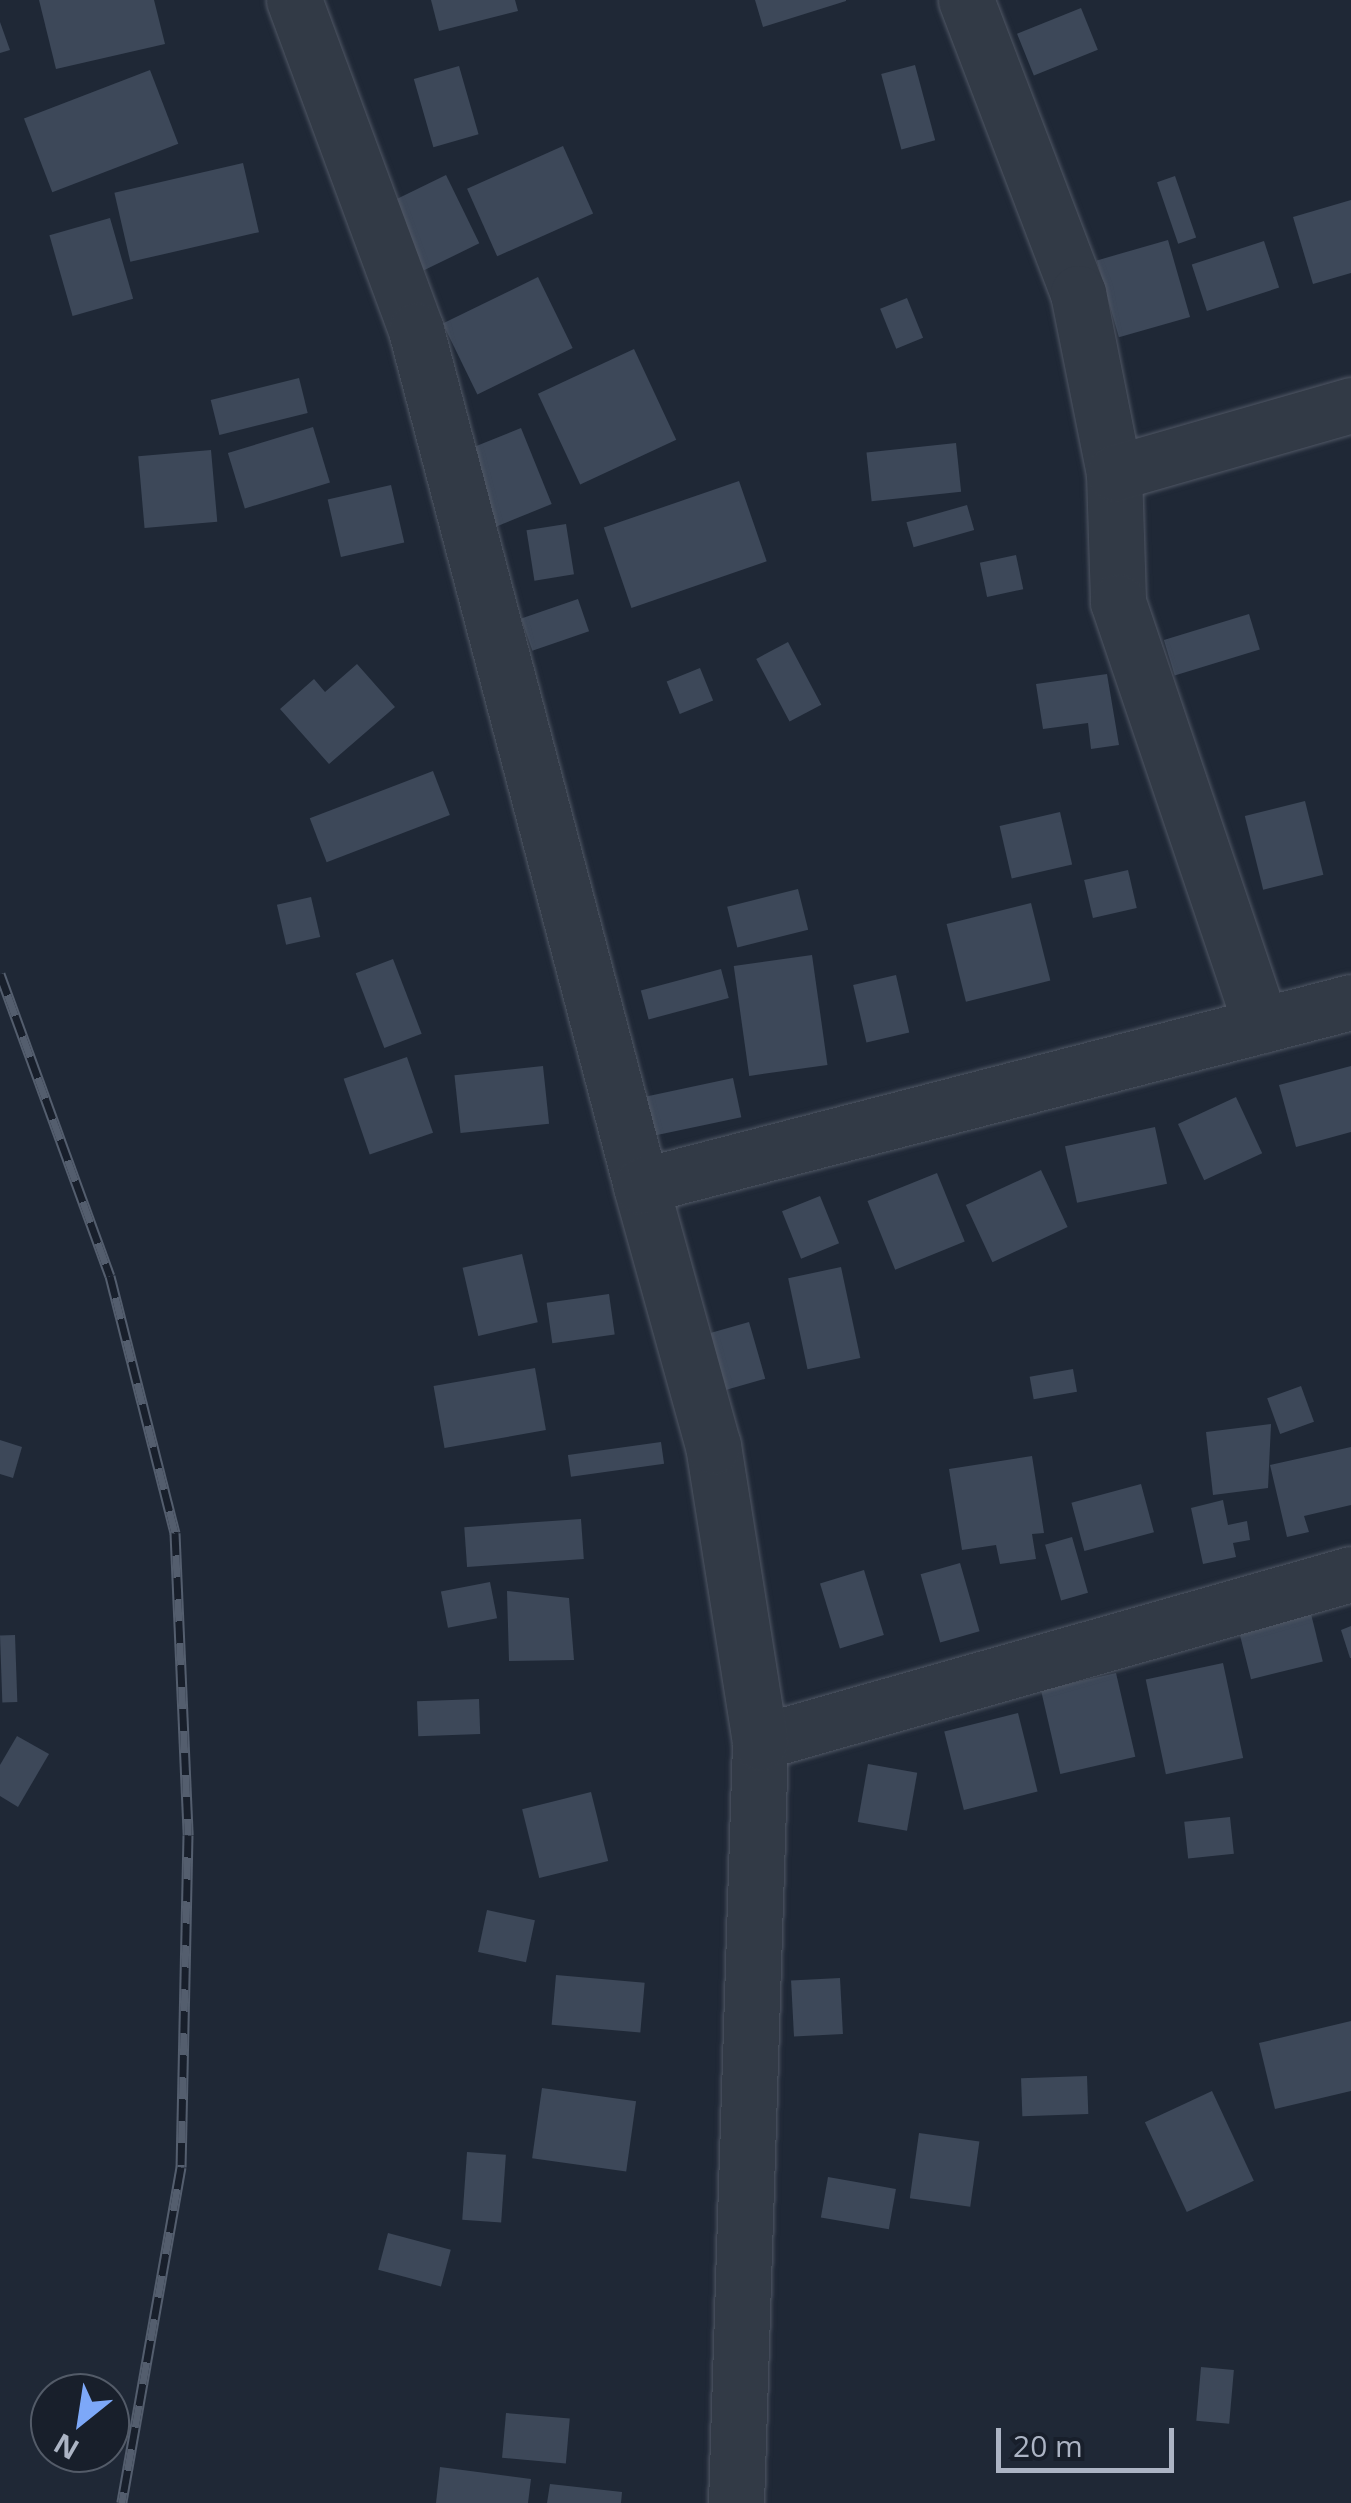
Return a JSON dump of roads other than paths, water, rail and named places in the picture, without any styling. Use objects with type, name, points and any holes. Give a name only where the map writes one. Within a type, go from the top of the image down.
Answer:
[{"type":"street","points":[[294,0],[416,330],[640,1186],[713,1446],[760,1742],[736,2503]]},
{"type":"street","points":[[966,0],[1078,293],[1114,473],[1122,619],[1261,1025]]},
{"type":"street","points":[[1114,473],[1351,406]]},
{"type":"street","points":[[640,1186],[1351,1002]]},
{"type":"street","points":[[760,1742],[1351,1574]]},
{"type":"railway","points":[[0,974],[110,1276],[175,1533],[188,1835],[181,2167],[122,2503]]}]
